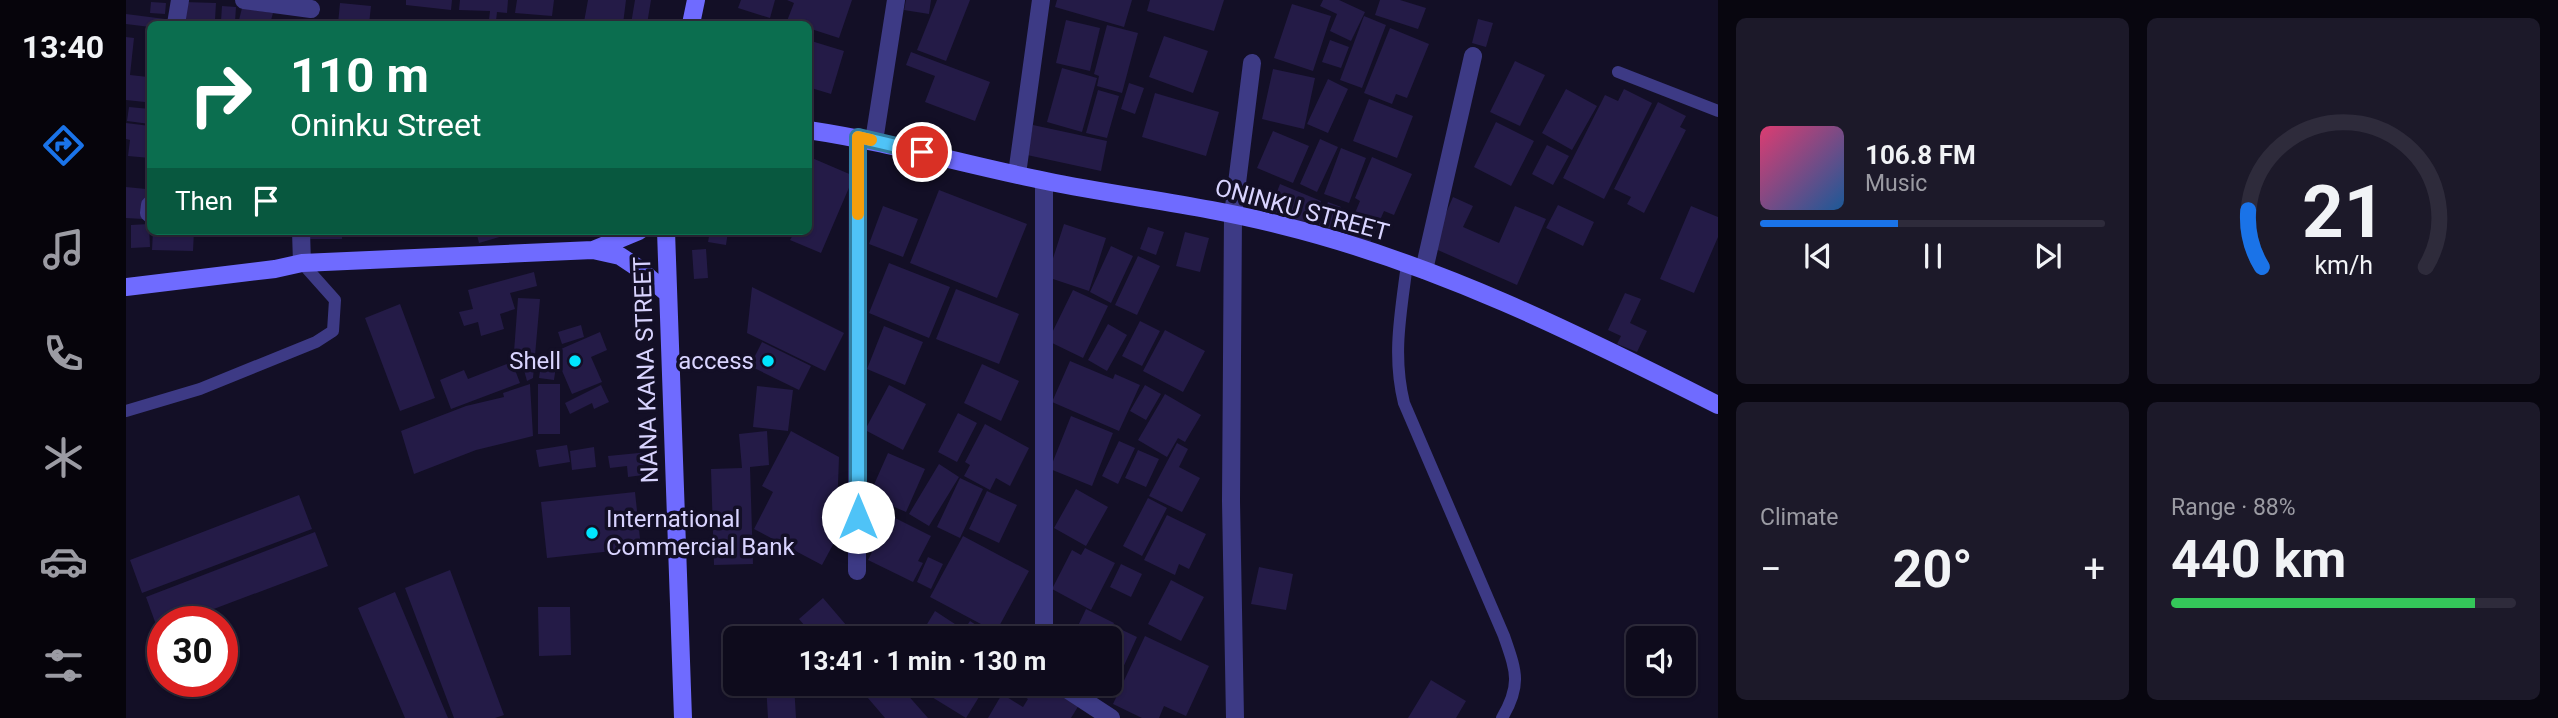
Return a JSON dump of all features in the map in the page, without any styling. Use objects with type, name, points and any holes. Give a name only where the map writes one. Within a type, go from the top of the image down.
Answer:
[{"type":"street","points":[[176,21],[180,0]]},
{"type":"street","points":[[244,0],[311,11]]},
{"type":"street","points":[[692,21],[696,0]]},
{"type":"street","points":[[858,571],[866,139],[895,0]]},
{"type":"street","points":[[1017,174],[1041,0]]},
{"type":"street","points":[[1415,267],[1473,56]]},
{"type":"street","points":[[1236,718],[1231,501],[1233,215],[1252,63]]},
{"type":"street","name":"ONINKU STREET","points":[[812,131],[866,139],[1044,181],[1281,225],[1415,267],[1522,309],[1718,405]]},
{"type":"street","points":[[1044,181],[1044,626]]},
{"type":"street","points":[[300,235],[302,263]]},
{"type":"street","points":[[593,250],[629,235]]},
{"type":"street","name":"NANA KANA STREET","points":[[666,235],[683,718]]},
{"type":"street","points":[[126,287],[275,269],[302,263],[593,250],[620,256],[667,293]]},
{"type":"street","points":[[1077,696],[1111,718]]},
{"type":"lane","points":[[1618,72],[1718,111]]},
{"type":"lane","points":[[126,411],[200,389],[316,342],[333,331],[335,300],[302,263]]},
{"type":"lane","points":[[1415,267],[1397,345],[1398,377],[1404,403],[1504,636],[1517,673],[1510,704],[1502,718]]},
{"type":"building","points":[[406,0],[452,0],[451,10],[406,5]]},
{"type":"building","points":[[460,0],[508,0],[507,13],[497,12],[496,21],[489,20],[490,11],[459,10]]},
{"type":"building","points":[[517,0],[554,0],[552,16],[515,13]]},
{"type":"building","points":[[588,0],[626,0],[623,21],[584,21]]},
{"type":"building","points":[[635,0],[651,0],[648,21],[632,21]]},
{"type":"building","points":[[741,0],[775,0],[770,18],[738,8]]},
{"type":"building","points":[[787,0],[852,0],[839,38],[812,29],[812,21],[787,21],[794,3]]},
{"type":"building","points":[[906,0],[931,0],[929,14],[904,10]]},
{"type":"building","points":[[937,0],[970,0],[946,61],[917,50]]},
{"type":"building","points":[[1057,0],[1132,0],[1124,27],[1055,7]]},
{"type":"building","points":[[1150,0],[1224,0],[1214,31],[1147,11]]},
{"type":"building","points":[[1323,0],[1339,0],[1365,12],[1351,41],[1330,31],[1337,14],[1320,6]]},
{"type":"building","points":[[1380,0],[1400,0],[1426,8],[1418,29],[1375,15]]},
{"type":"building","points":[[151,2],[166,3],[165,14],[150,13]]},
{"type":"building","points":[[184,2],[216,3],[215,20],[183,19]]},
{"type":"building","points":[[340,3],[371,6],[369,21],[338,21]]},
{"type":"building","points":[[1292,4],[1331,16],[1313,71],[1274,58]]},
{"type":"building","points":[[222,6],[236,7],[235,21],[221,21]]},
{"type":"building","points":[[242,8],[273,13],[271,21],[239,21]]},
{"type":"building","points":[[126,14],[165,19],[147,21],[147,27],[126,24]]},
{"type":"building","points":[[1364,16],[1386,25],[1362,88],[1340,80]]},
{"type":"building","points":[[1478,19],[1493,23],[1486,47],[1472,43]]},
{"type":"building","points":[[1066,20],[1100,28],[1090,71],[1056,63]]},
{"type":"building","points":[[1107,25],[1138,33],[1122,93],[1097,86],[1099,76],[1094,74]]},
{"type":"building","points":[[1390,28],[1429,44],[1407,98],[1396,94],[1392,104],[1364,93]]},
{"type":"building","points":[[1164,36],[1208,51],[1193,93],[1149,77]]},
{"type":"building","points":[[126,37],[134,38],[130,75],[147,77],[147,85],[145,102],[126,100]]},
{"type":"building","points":[[1330,40],[1349,47],[1341,68],[1322,62]]},
{"type":"building","points":[[812,41],[844,51],[831,94],[812,88]]},
{"type":"building","points":[[911,52],[990,82],[975,121],[925,102],[935,76],[906,65]]},
{"type":"building","points":[[1515,61],[1545,75],[1520,126],[1490,112]]},
{"type":"building","points":[[1062,68],[1097,78],[1082,132],[1047,122]]},
{"type":"building","points":[[1273,69],[1315,78],[1304,129],[1262,119]]},
{"type":"building","points":[[1328,79],[1348,89],[1328,133],[1307,124]]},
{"type":"building","points":[[1129,83],[1144,88],[1135,114],[1121,109]]},
{"type":"building","points":[[1566,89],[1597,106],[1572,150],[1542,133]]},
{"type":"building","points":[[1624,89],[1652,103],[1604,199],[1563,178],[1605,95],[1618,101]]},
{"type":"building","points":[[1098,90],[1119,96],[1107,138],[1086,133]]},
{"type":"building","points":[[1155,93],[1219,112],[1206,156],[1142,137]]},
{"type":"building","points":[[1369,99],[1413,116],[1397,158],[1353,141]]},
{"type":"building","points":[[1658,102],[1686,116],[1680,127],[1686,130],[1644,213],[1627,204],[1631,197],[1614,189]]},
{"type":"building","points":[[129,107],[147,109],[147,124],[127,121]]},
{"type":"building","points":[[1496,122],[1534,141],[1511,186],[1474,167]]},
{"type":"building","points":[[126,123],[147,126],[147,158],[128,156],[130,140],[126,139]]},
{"type":"building","points":[[1033,125],[1107,141],[1101,171],[1027,155]]},
{"type":"building","points":[[1273,131],[1309,146],[1293,183],[1257,168]]},
{"type":"building","points":[[1320,139],[1338,147],[1317,192],[1300,184]]},
{"type":"building","points":[[1547,145],[1569,156],[1553,185],[1532,174]]},
{"type":"building","points":[[1341,148],[1366,158],[1349,203],[1324,194]]},
{"type":"building","points":[[1372,157],[1412,174],[1394,215],[1384,211],[1370,243],[1351,235],[1359,215],[1355,213],[1360,201],[1355,198]]},
{"type":"building","points":[[812,158],[854,176],[821,253],[790,240],[793,235],[812,235]]},
{"type":"building","points":[[1280,184],[1321,201],[1311,227],[1270,210]]},
{"type":"building","points":[[126,187],[146,189],[143,219],[126,218]]},
{"type":"building","points":[[939,190],[1027,224],[997,298],[910,263]]},
{"type":"building","points":[[1453,197],[1473,206],[1463,227],[1499,243],[1515,206],[1546,219],[1517,285],[1431,247]]},
{"type":"building","points":[[1328,202],[1341,207],[1333,230],[1319,225]]},
{"type":"building","points":[[1558,205],[1594,222],[1583,246],[1546,228]]},
{"type":"building","points":[[883,206],[918,219],[903,257],[869,244]]},
{"type":"building","points":[[1691,206],[1718,217],[1718,237],[1694,293],[1660,279]]},
{"type":"building","points":[[147,224],[150,247],[131,248],[131,225]]},
{"type":"building","points":[[1064,224],[1106,238],[1089,291],[1047,277]]},
{"type":"building","points":[[1148,227],[1164,232],[1156,255],[1140,249]]},
{"type":"building","points":[[1185,232],[1209,238],[1200,272],[1176,266]]},
{"type":"building","points":[[153,235],[194,235],[193,251],[152,250]]},
{"type":"building","points":[[309,235],[342,235],[342,239],[309,239]]},
{"type":"building","points":[[477,235],[506,235],[479,243]]},
{"type":"building","points":[[709,235],[727,235],[726,245],[708,242]]},
{"type":"building","points":[[1111,246],[1133,256],[1111,303],[1090,292]]},
{"type":"building","points":[[706,249],[708,278],[694,279],[692,250]]},
{"type":"building","points":[[1138,256],[1160,266],[1137,315],[1115,305]]},
{"type":"building","points":[[889,263],[950,287],[929,338],[869,313]]},
{"type":"building","points":[[534,272],[537,286],[510,293],[515,309],[500,314],[504,329],[481,336],[478,322],[464,326],[459,312],[473,309],[468,290]]},
{"type":"building","points":[[752,287],[844,333],[825,371],[747,333]]},
{"type":"building","points":[[956,289],[1019,314],[999,364],[936,339]]},
{"type":"building","points":[[1073,290],[1108,306],[1083,358],[1048,341]]},
{"type":"building","points":[[1625,293],[1641,299],[1630,323],[1647,331],[1637,352],[1617,344],[1621,336],[1608,330]]},
{"type":"building","points":[[518,298],[540,299],[533,378],[527,381],[519,352],[514,352]]},
{"type":"building","points":[[400,304],[435,398],[400,411],[365,318]]},
{"type":"building","points":[[1140,321],[1160,331],[1142,366],[1122,356]]},
{"type":"building","points":[[1108,324],[1127,335],[1107,371],[1088,360]]},
{"type":"building","points":[[581,325],[584,337],[562,344],[558,332]]},
{"type":"building","points":[[884,326],[923,342],[905,385],[867,369]]},
{"type":"building","points":[[1165,330],[1205,351],[1183,392],[1143,371]]},
{"type":"building","points":[[600,332],[607,350],[591,357],[602,382],[572,394],[554,352]]},
{"type":"building","points":[[762,342],[811,366],[799,390],[750,366]]},
{"type":"building","points":[[1070,361],[1113,379],[1115,374],[1140,385],[1119,431],[1052,402]]},
{"type":"building","points":[[512,362],[520,383],[451,409],[440,380],[464,370],[468,379]]},
{"type":"building","points":[[541,364],[556,366],[554,380],[539,378]]},
{"type":"building","points":[[982,364],[1019,381],[1001,421],[964,403]]},
{"type":"building","points":[[530,384],[533,436],[476,450],[414,474],[401,431],[466,406],[504,397],[503,393]]},
{"type":"building","points":[[538,384],[560,384],[560,434],[538,434]]},
{"type":"building","points":[[601,385],[609,402],[594,409],[592,403],[570,414],[565,403]]},
{"type":"building","points":[[889,385],[926,404],[903,450],[865,430]]},
{"type":"building","points":[[1145,385],[1161,394],[1146,420],[1130,411]]},
{"type":"building","points":[[757,386],[793,390],[788,431],[753,427]]},
{"type":"building","points":[[1165,394],[1201,415],[1185,442],[1178,438],[1167,457],[1138,440]]},
{"type":"building","points":[[958,413],[977,423],[957,462],[938,452]]},
{"type":"building","points":[[1071,416],[1113,433],[1092,486],[1050,469]]},
{"type":"building","points":[[985,424],[1029,448],[1010,486],[996,478],[990,490],[964,476],[970,465],[965,462]]},
{"type":"building","points":[[767,431],[769,465],[750,467],[753,564],[714,565],[711,469],[742,468],[739,434]]},
{"type":"building","points":[[791,431],[839,457],[836,539],[822,565],[754,529],[773,492],[762,486]]},
{"type":"building","points":[[1119,441],[1135,448],[1118,484],[1102,476]]},
{"type":"building","points":[[1177,443],[1188,449],[1179,467],[1200,478],[1182,512],[1149,496]]},
{"type":"building","points":[[567,445],[570,462],[539,467],[536,450]]},
{"type":"building","points":[[594,447],[596,467],[572,470],[570,451]]},
{"type":"building","points":[[1138,450],[1159,459],[1146,487],[1125,478]]},
{"type":"building","points":[[649,452],[650,465],[642,466],[643,475],[628,477],[627,466],[610,468],[608,456]]},
{"type":"building","points":[[888,453],[925,469],[906,512],[869,496]]},
{"type":"building","points":[[939,464],[959,477],[929,526],[909,514]]},
{"type":"building","points":[[960,478],[983,489],[960,538],[937,527]]},
{"type":"building","points":[[1076,489],[1108,507],[1086,546],[1054,528]]},
{"type":"building","points":[[987,491],[1017,505],[999,543],[969,529]]},
{"type":"building","points":[[635,492],[641,548],[547,558],[541,502]]},
{"type":"building","points":[[299,495],[312,529],[142,593],[130,560]]},
{"type":"building","points":[[1148,498],[1167,508],[1142,556],[1123,546]]},
{"type":"building","points":[[885,513],[931,536],[918,561],[923,563],[913,582],[868,560],[883,530],[878,527]]},
{"type":"building","points":[[1167,515],[1206,534],[1189,569],[1179,564],[1175,575],[1144,560]]},
{"type":"building","points":[[315,532],[328,566],[222,606],[149,606],[146,597]]},
{"type":"building","points":[[963,536],[1029,571],[999,626],[985,626],[930,597]]},
{"type":"building","points":[[1085,548],[1115,563],[1091,610],[1052,589],[1072,550],[1081,555]]},
{"type":"building","points":[[928,557],[943,564],[931,589],[917,582]]},
{"type":"building","points":[[1121,564],[1142,574],[1131,597],[1110,587]]},
{"type":"building","points":[[1259,567],[1293,574],[1286,610],[1251,604]]},
{"type":"building","points":[[450,570],[504,715],[495,718],[454,718],[405,588]]},
{"type":"building","points":[[1171,580],[1204,597],[1181,641],[1148,624]]},
{"type":"building","points":[[395,592],[448,718],[405,718],[358,608]]},
{"type":"building","points":[[823,598],[847,626],[805,626],[799,619]]},
{"type":"building","points":[[538,607],[570,607],[571,655],[539,656]]},
{"type":"building","points":[[1086,609],[1114,623],[1113,626],[1078,626]]},
{"type":"building","points":[[935,611],[958,626],[926,626]]},
{"type":"building","points":[[1122,630],[1137,637],[1122,670]]},
{"type":"building","points":[[1145,636],[1209,666],[1186,716],[1164,706],[1159,718],[1142,718],[1113,704],[1117,696],[1122,696],[1122,685]]},
{"type":"building","points":[[1431,680],[1466,701],[1456,718],[1408,718]]},
{"type":"building","points":[[767,696],[795,696],[796,718],[768,718]]},
{"type":"building","points":[[866,696],[909,696],[928,718],[885,718]]},
{"type":"building","points":[[930,696],[980,696],[966,718]]},
{"type":"building","points":[[1001,696],[1023,707],[1028,699],[1023,696],[1064,696],[1079,705],[1071,718],[988,718]]},
{"type":"slow traffic","points":[[858,214],[858,137],[871,140]]},
{"type":"place","name":"Shell","points":[[575,361]]},
{"type":"place","name":"access","points":[[768,361]]},
{"type":"place","name":"International Commercial Bank","points":[[592,533]]},
{"type":"route","points":[[858,517],[858,137],[922,152]]}]
